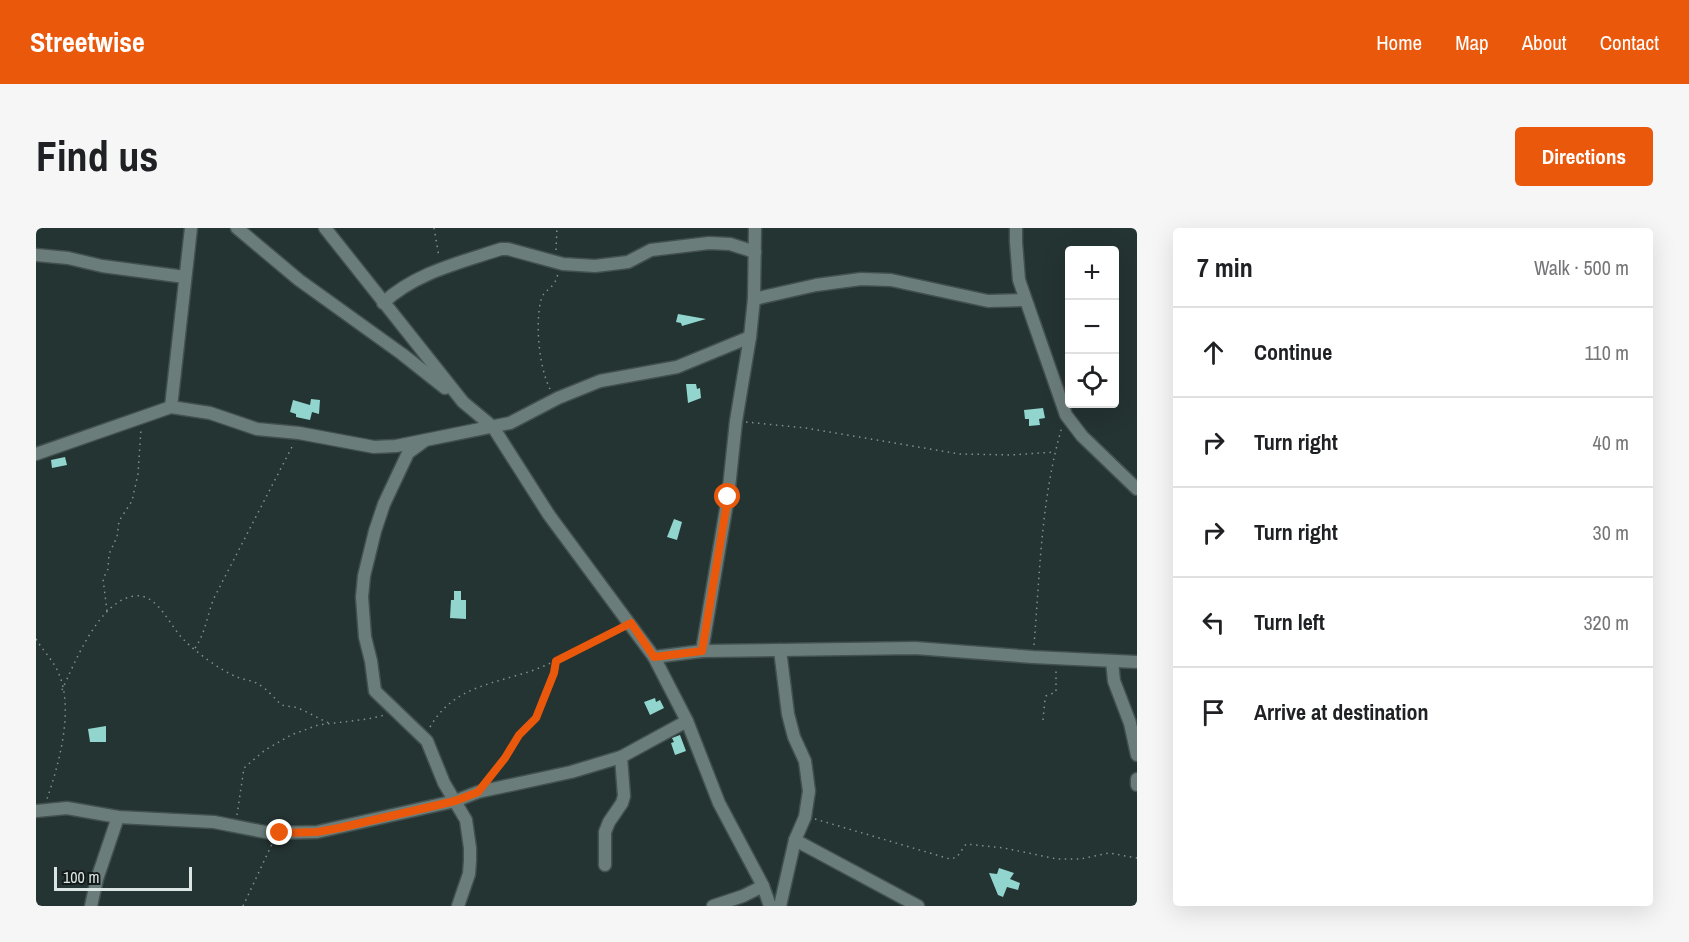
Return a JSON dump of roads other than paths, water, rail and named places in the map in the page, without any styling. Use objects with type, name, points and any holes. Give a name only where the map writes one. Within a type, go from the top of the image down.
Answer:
[{"type":"street","points":[[171,407],[191,228]]},
{"type":"street","points":[[237,228],[299,280],[402,354],[493,427],[549,515],[654,657],[687,721],[719,803],[763,886],[770,906]]},
{"type":"street","points":[[325,228],[463,402]]},
{"type":"street","points":[[702,651],[728,497],[736,421],[750,337],[754,299],[755,228]]},
{"type":"street","points":[[1016,228],[1017,262],[1025,300],[1066,415],[1082,436],[1137,489]]},
{"type":"street","points":[[383,303],[395,291],[441,269],[504,249],[557,263],[596,266],[628,262],[646,251],[709,243],[730,244],[755,252]]},
{"type":"street","points":[[36,255],[185,277]]},
{"type":"street","points":[[754,299],[816,285],[861,279],[891,280],[988,301],[1025,300]]},
{"type":"street","points":[[36,454],[171,407],[210,413],[257,429],[299,433],[374,447],[396,446],[510,423],[558,398],[600,381],[677,367],[750,337]]},
{"type":"street","points":[[425,440],[408,453],[384,504],[364,576],[362,597],[365,637],[371,661],[374,689],[425,739],[444,783],[466,820],[470,848],[469,874],[458,906]]},
{"type":"street","points":[[654,657],[702,651],[915,648],[1137,662]]},
{"type":"street","points":[[780,650],[788,714],[794,736],[805,761],[809,791],[805,817],[795,840],[780,906]]},
{"type":"street","points":[[1112,661],[1114,681],[1130,723],[1137,755]]},
{"type":"street","points":[[39,810],[67,808],[118,817],[232,825],[270,833],[317,832],[455,801],[478,792],[572,772],[621,757],[687,721]]},
{"type":"street","points":[[605,865],[605,832],[622,804],[624,796],[621,757]]},
{"type":"street","points":[[1137,779],[1137,785]]},
{"type":"street","points":[[92,906],[97,879],[118,817]]},
{"type":"street","points":[[795,840],[915,905]]},
{"type":"street","points":[[713,906],[763,886]]}]
